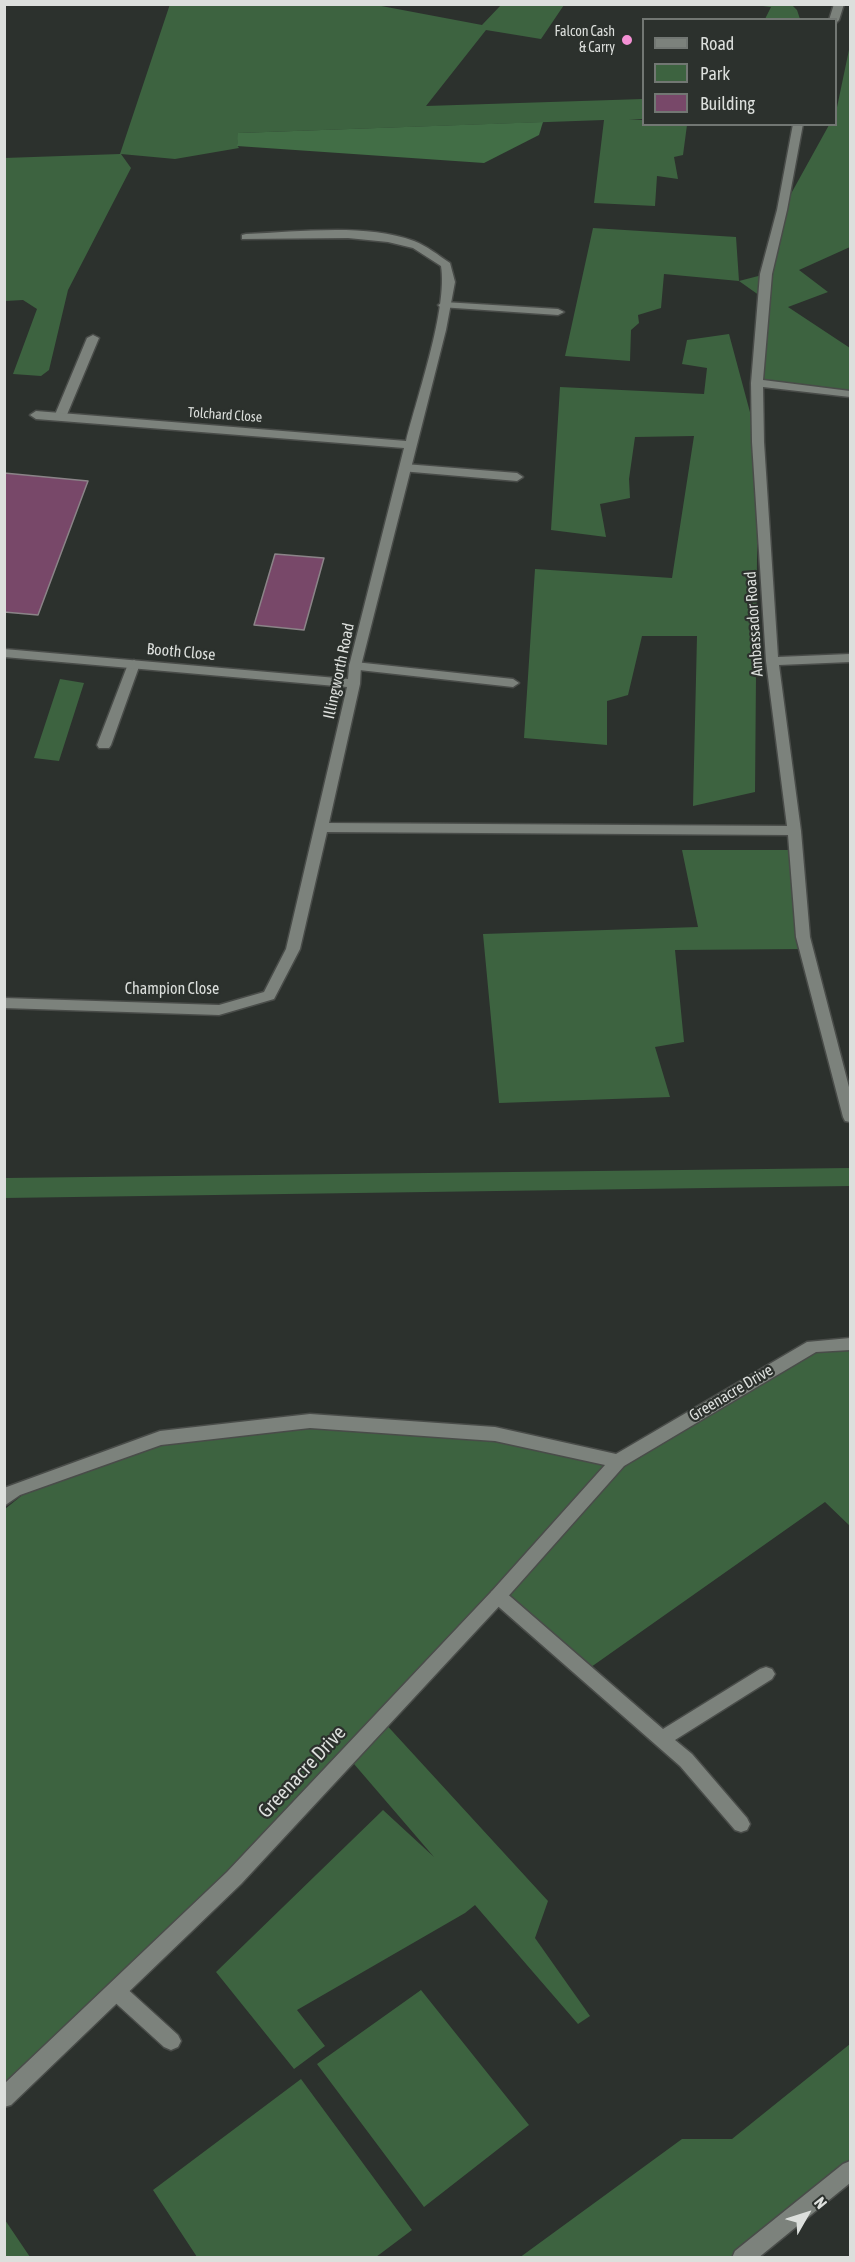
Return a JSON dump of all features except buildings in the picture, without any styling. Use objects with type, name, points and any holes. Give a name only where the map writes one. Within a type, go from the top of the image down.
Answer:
[{"type":"street","name":"Ambassador Road","points":[[798,126],[782,210],[766,274],[757,383],[758,442],[772,661],[794,831],[803,937],[850,1117]]},
{"type":"street","name":"Illingworth Road","points":[[246,237],[335,236],[379,238],[408,243],[446,265],[449,282],[412,445],[356,666],[354,684],[321,827]]},
{"type":"street","points":[[444,305],[558,312]]},
{"type":"street","points":[[60,417],[93,338]]},
{"type":"street","points":[[757,383],[850,394]]},
{"type":"street","name":"Tolchard Close","points":[[36,415],[412,445]]},
{"type":"street","points":[[405,468],[517,477]]},
{"type":"street","name":"Booth Close","points":[[4,653],[354,684]]},
{"type":"street","points":[[772,661],[850,658]]},
{"type":"street","points":[[104,745],[134,664]]},
{"type":"street","points":[[356,666],[513,683]]},
{"type":"street","points":[[321,827],[794,831]]},
{"type":"street","name":"Champion Close","points":[[4,1003],[219,1010],[269,995],[293,949],[321,827]]},
{"type":"street","name":"Greenacre Drive","points":[[4,2098],[234,1878],[498,1596],[618,1461],[813,1346],[850,1344]]},
{"type":"street","points":[[4,1498],[14,1490],[160,1438],[310,1422],[495,1434],[618,1461]]},
{"type":"street","points":[[498,1596],[691,1765],[741,1824]]},
{"type":"street","points":[[661,1739],[766,1674]]},
{"type":"street","points":[[116,1991],[171,2041]]},
{"type":"street","points":[[742,2258],[850,2171]]},
{"type":"green space","points":[[170,4],[376,5],[482,25],[501,5],[564,5],[541,39],[486,30],[426,106],[642,99],[642,119],[629,120],[642,120],[642,126],[687,126],[683,155],[674,157],[678,179],[657,176],[655,206],[594,203],[604,120],[239,133],[237,145],[239,148],[175,159],[121,154],[131,168],[68,290],[49,370],[41,376],[13,374],[37,309],[23,300],[5,301],[4,158],[120,154]]},
{"type":"green space","points":[[755,5],[792,5],[800,18],[766,18],[771,7]]},
{"type":"green space","points":[[850,45],[850,247],[799,270],[828,292],[788,307],[850,348],[850,394],[757,383],[763,298],[739,281],[766,274],[782,210],[828,126],[837,126],[837,107]]},
{"type":"green space","points":[[543,122],[539,135],[484,163],[237,146],[238,133]]},
{"type":"green space","points":[[593,228],[736,237],[739,281],[664,274],[661,308],[638,315],[639,323],[631,330],[630,361],[565,356]]},
{"type":"green space","points":[[729,334],[758,442],[755,792],[693,806],[697,636],[642,636],[628,695],[607,701],[607,745],[524,738],[535,569],[672,578],[694,436],[635,437],[629,479],[630,498],[600,504],[606,537],[551,530],[560,387],[704,394],[707,368],[682,364],[687,340]]},
{"type":"green space","points":[[60,679],[84,683],[59,761],[34,758]]},
{"type":"green space","points":[[682,850],[795,850],[806,949],[675,950],[684,1042],[655,1047],[670,1097],[499,1103],[483,934],[698,927]]},
{"type":"green space","points":[[850,1168],[850,1186],[4,1198],[5,1178]]},
{"type":"green space","points":[[850,1344],[850,1526],[825,1502],[584,1672],[498,1596],[382,1720],[548,1901],[535,1938],[590,2016],[578,2024],[475,1905],[465,1913],[297,2010],[325,2046],[294,2069],[216,1972],[383,1810],[434,1857],[348,1757],[5,2098],[5,1509],[41,1480],[160,1438],[310,1421],[495,1434],[618,1461],[813,1346]]},
{"type":"green space","points":[[421,1990],[529,2125],[424,2207],[317,2064]]},
{"type":"green space","points":[[850,2044],[850,2171],[742,2257],[519,2258],[682,2139],[732,2139]]},
{"type":"green space","points":[[301,2079],[412,2230],[376,2257],[197,2257],[153,2190]]},
{"type":"green space","points":[[5,2220],[30,2257],[5,2257]]},
{"type":"place","name":"Falcon Cash & Carry","points":[[627,40]]}]
